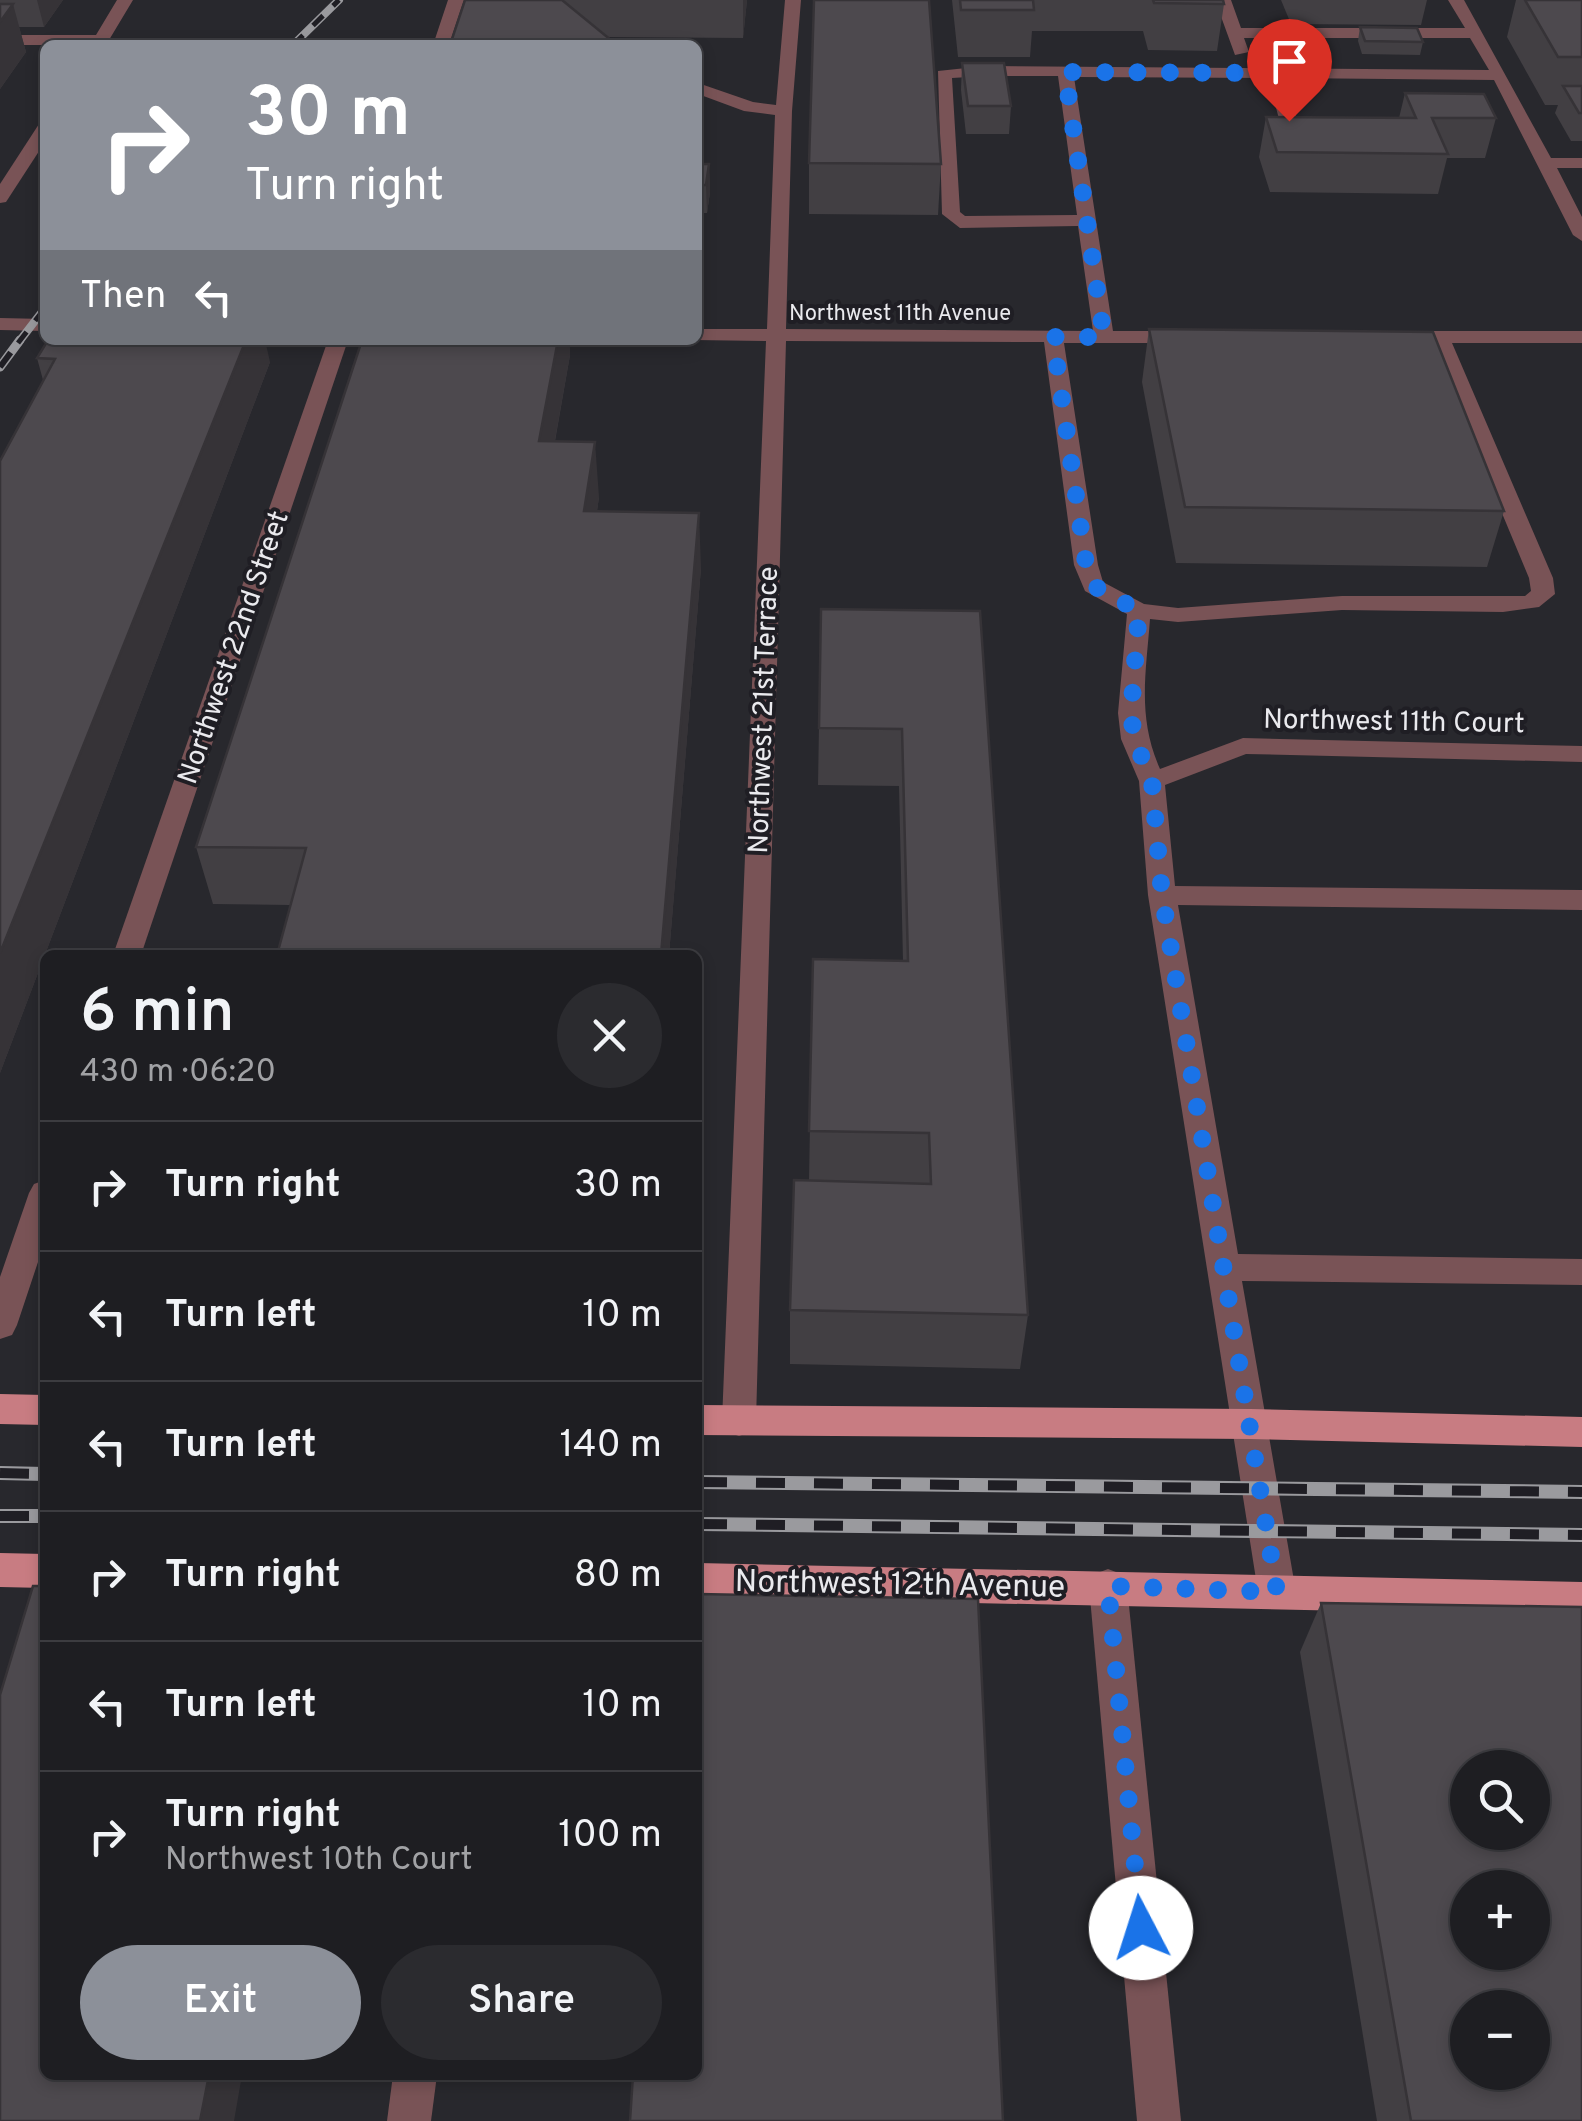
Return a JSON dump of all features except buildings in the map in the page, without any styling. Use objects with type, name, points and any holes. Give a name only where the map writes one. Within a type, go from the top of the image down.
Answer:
[{"type":"main road","points":[[0,1409],[40,1410]]},
{"type":"main road","points":[[702,1420],[1250,1424],[1582,1432]]},
{"type":"main road","points":[[0,1570],[40,1570]]},
{"type":"main road","name":"Northwest 12th Avenue","points":[[702,1580],[1582,1599]]},
{"type":"street","points":[[101,40],[125,0]]},
{"type":"street","points":[[442,40],[456,0]]},
{"type":"street","name":"Northwest 21st Terrace","points":[[739,1421],[775,337],[784,110],[793,0]]},
{"type":"street","points":[[1224,0],[1250,73]]},
{"type":"street","points":[[1456,0],[1545,162],[1574,203],[1582,236]]},
{"type":"street","points":[[1234,33],[1475,32]]},
{"type":"street","points":[[0,40],[40,41]]},
{"type":"street","points":[[1065,72],[1104,337]]},
{"type":"street","points":[[1275,73],[1297,152]]},
{"type":"street","points":[[1086,220],[960,222],[951,214],[944,74],[1500,74]]},
{"type":"street","points":[[702,89],[750,107],[784,110]]},
{"type":"street","points":[[0,198],[40,136]]},
{"type":"street","points":[[1545,162],[1582,163]]},
{"type":"street","points":[[0,324],[40,325]]},
{"type":"street","name":"Northwest 11th Avenue","points":[[702,336],[1202,337]]},
{"type":"street","points":[[1053,337],[1086,564],[1094,586],[1139,611],[1236,613],[1342,603],[1532,602],[1543,594],[1540,578],[1439,337]]},
{"type":"street","points":[[1400,337],[1582,337]]},
{"type":"street","name":"Northwest 22nd Street","points":[[129,950],[336,345]]},
{"type":"street","points":[[1139,611],[1131,713],[1134,738],[1152,782],[1162,895],[1277,1592]]},
{"type":"street","name":"Northwest 11th Court","points":[[1152,782],[1243,746],[1582,754]]},
{"type":"street","points":[[1162,895],[1582,900]]},
{"type":"street","points":[[0,1324],[40,1208]]},
{"type":"street","points":[[1224,1267],[1582,1272]]},
{"type":"street","points":[[1108,1586],[1159,2121]]},
{"type":"street","points":[[409,2121],[414,2080]]},
{"type":"railway","points":[[298,40],[339,0]]},
{"type":"railway","points":[[18,343],[40,314]]},
{"type":"railway","points":[[0,367],[20,340]]},
{"type":"railway","points":[[0,1473],[40,1474]]},
{"type":"railway","points":[[702,1482],[1582,1492]]},
{"type":"railway","points":[[0,1516],[40,1516]]},
{"type":"railway","points":[[702,1524],[1582,1535]]},
{"type":"route","points":[[1141,1928],[1108,1586],[1277,1592],[1162,895],[1152,782],[1134,738],[1130,696],[1139,611],[1094,586],[1086,564],[1053,337],[1104,337],[1065,72],[1275,73],[1289,121]]}]
